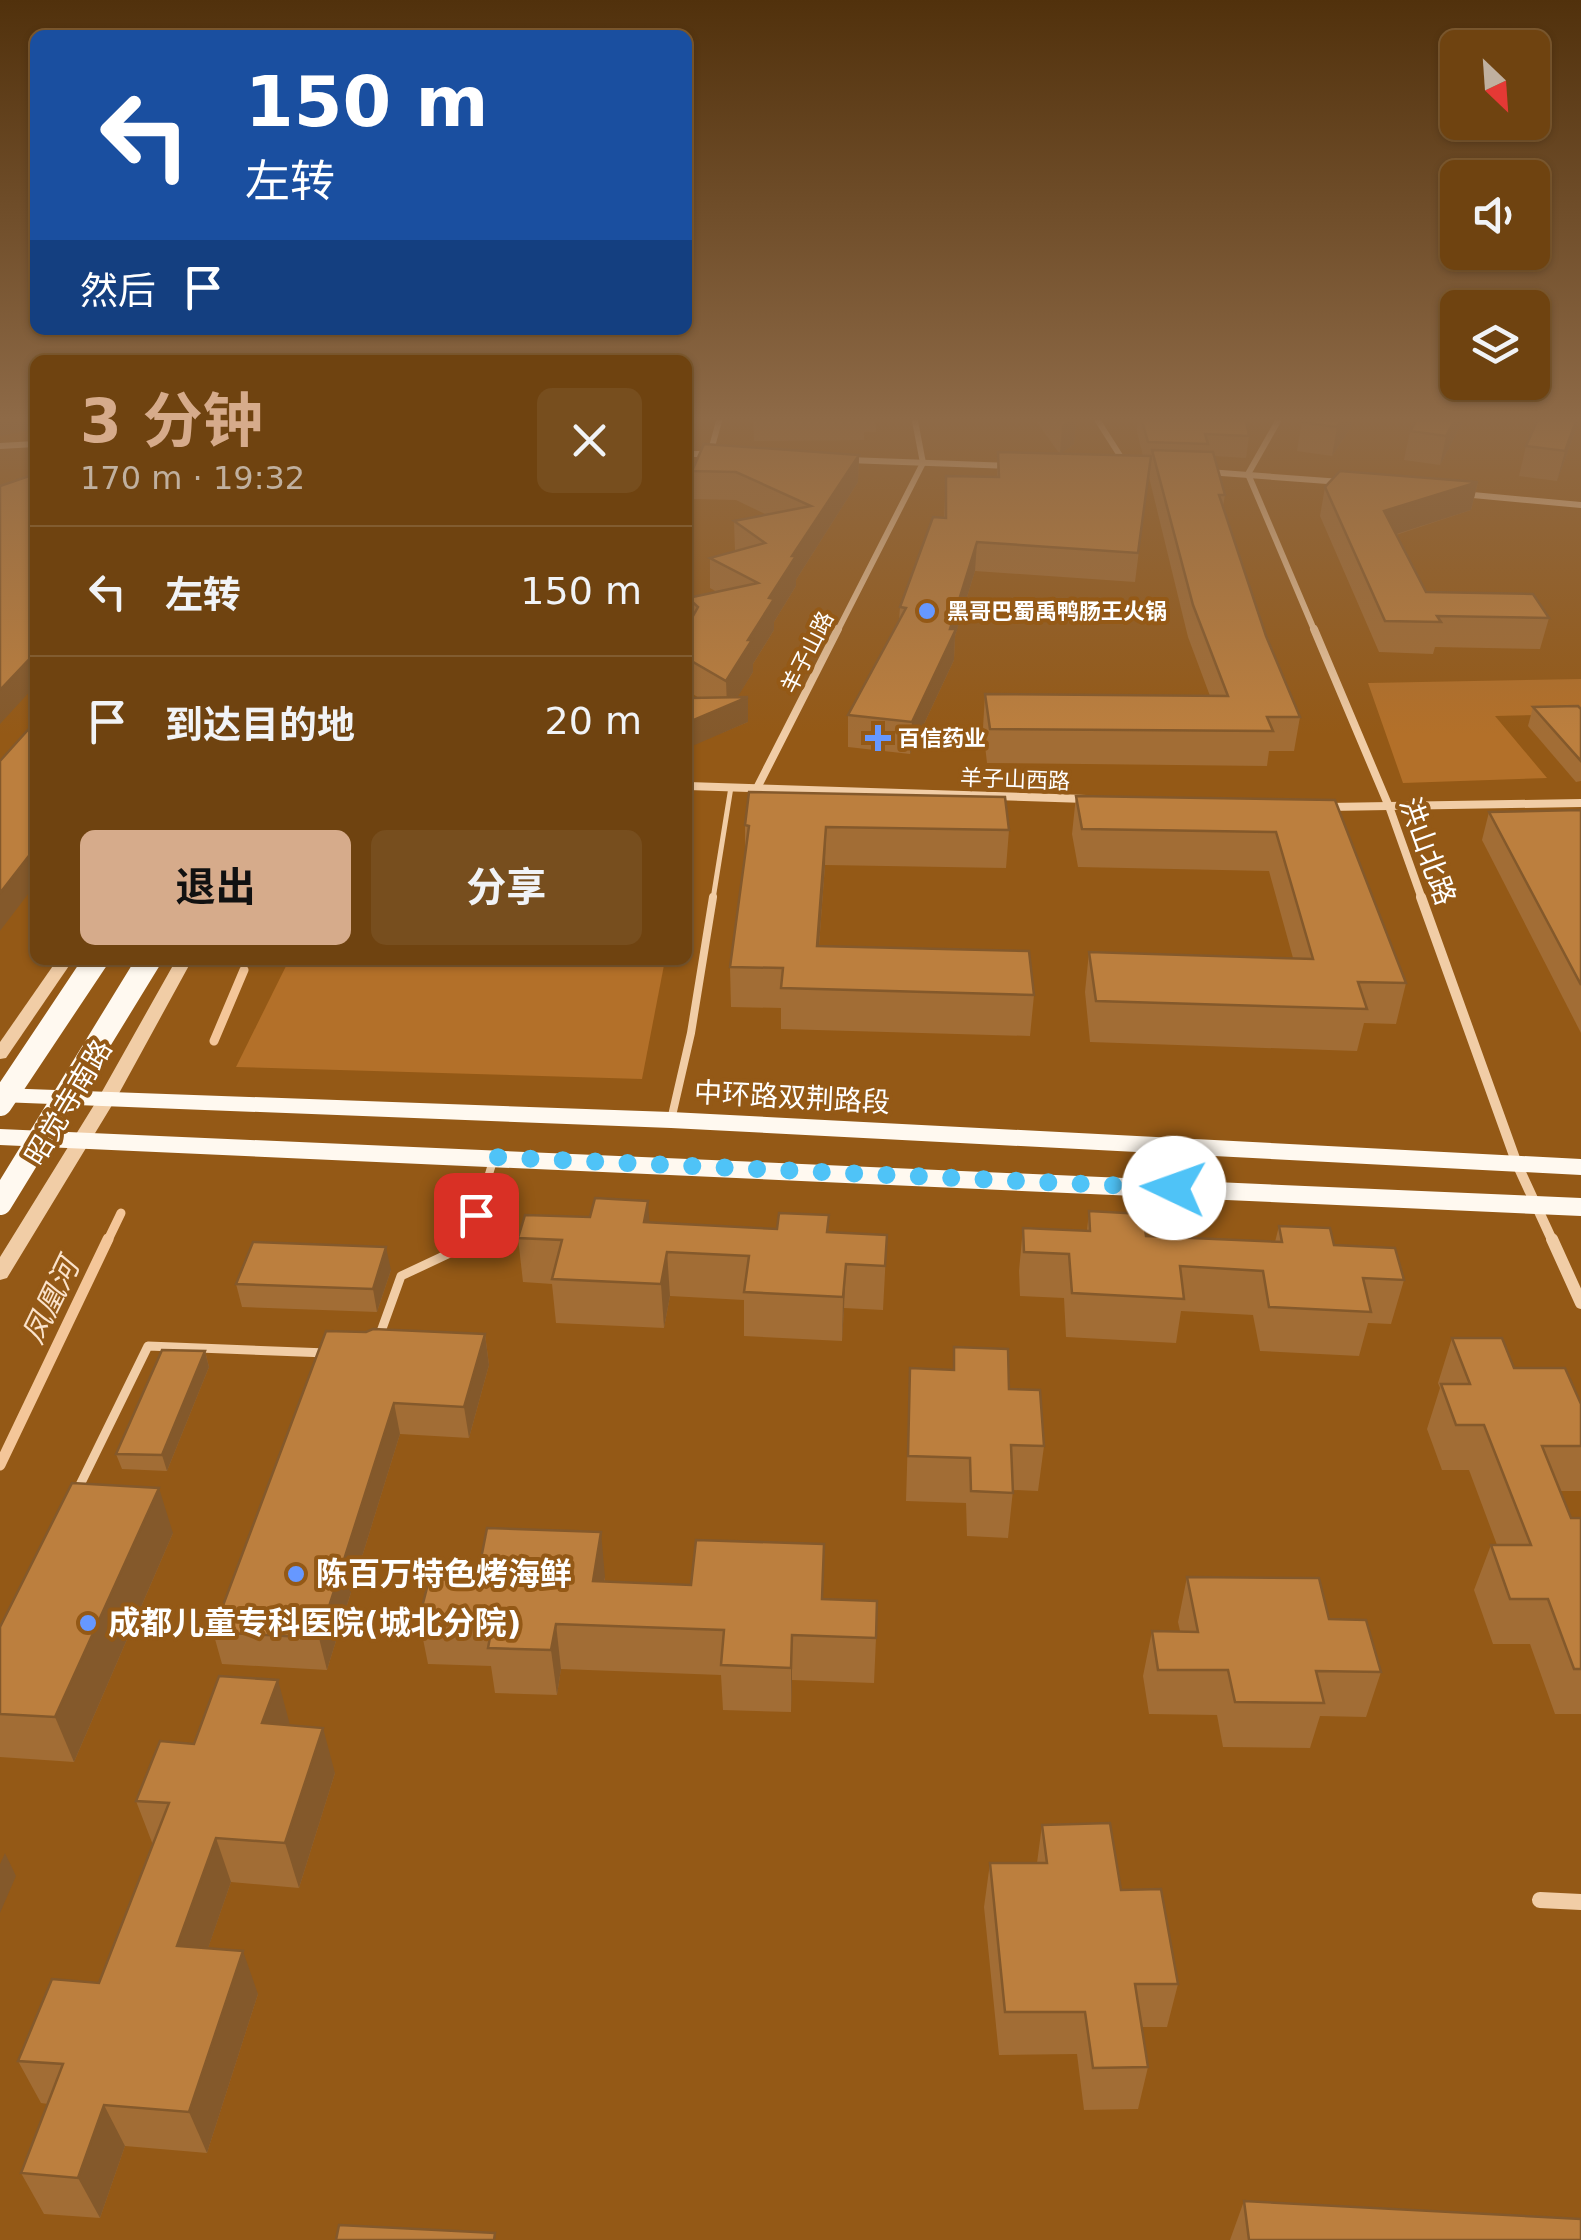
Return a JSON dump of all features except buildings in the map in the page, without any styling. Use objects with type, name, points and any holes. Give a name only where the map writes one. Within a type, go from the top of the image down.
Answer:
[{"type":"main road","name":"昭觉寺南路","points":[[0,1104],[93,965]]},
{"type":"main road","name":"昭觉寺南路","points":[[0,1203],[146,965]]},
{"type":"main road","name":"中环路双荆路段","points":[[0,1095],[671,1120],[1581,1167]]},
{"type":"main road","points":[[0,1137],[1581,1207]]},
{"type":"street","name":"羊子山路","points":[[758,788],[891,526]]},
{"type":"street","name":"洪山北路","points":[[1270,526],[1390,809],[1533,1204],[1581,1303]]},
{"type":"street","name":"羊子山西路","points":[[692,786],[1094,799]]},
{"type":"street","points":[[1311,806],[1390,809],[1581,803]]},
{"type":"street","points":[[0,1054],[62,965]]},
{"type":"street","name":"昭觉寺南路","points":[[0,1273],[108,1097],[181,965]]},
{"type":"street","points":[[1540,1900],[1581,1902]]},
{"type":"lane","points":[[671,1120],[691,1033],[731,787]]},
{"type":"lane","points":[[372,1355],[401,1276],[467,1244],[494,1157]]},
{"type":"lane","points":[[70,1505],[148,1346],[335,1354]]},
{"type":"shaded area","points":[[1581,679],[1581,714],[1495,716],[1547,778],[1403,783],[1368,683]]},
{"type":"shaded area","points":[[287,965],[664,965],[642,1079],[236,1067]]},
{"type":"waterway","name":"凤凰河","points":[[214,1041],[244,970]]},
{"type":"waterway","name":"凤凰河","points":[[107,1242],[121,1213]]},
{"type":"waterway","name":"凤凰河","points":[[0,1465],[108,1239]]},
{"type":"place","name":"黑哥巴蜀禹鸭肠王火锅","points":[[927,611]]},
{"type":"place","name":"百信药业","points":[[878,738]]},
{"type":"place","name":"陈百万特色烤海鲜","points":[[296,1574]]},
{"type":"place","name":"成都儿童专科医院(城北分院)","points":[[88,1623]]},
{"type":"route","points":[[476,1215],[494,1157],[1174,1188]]}]
